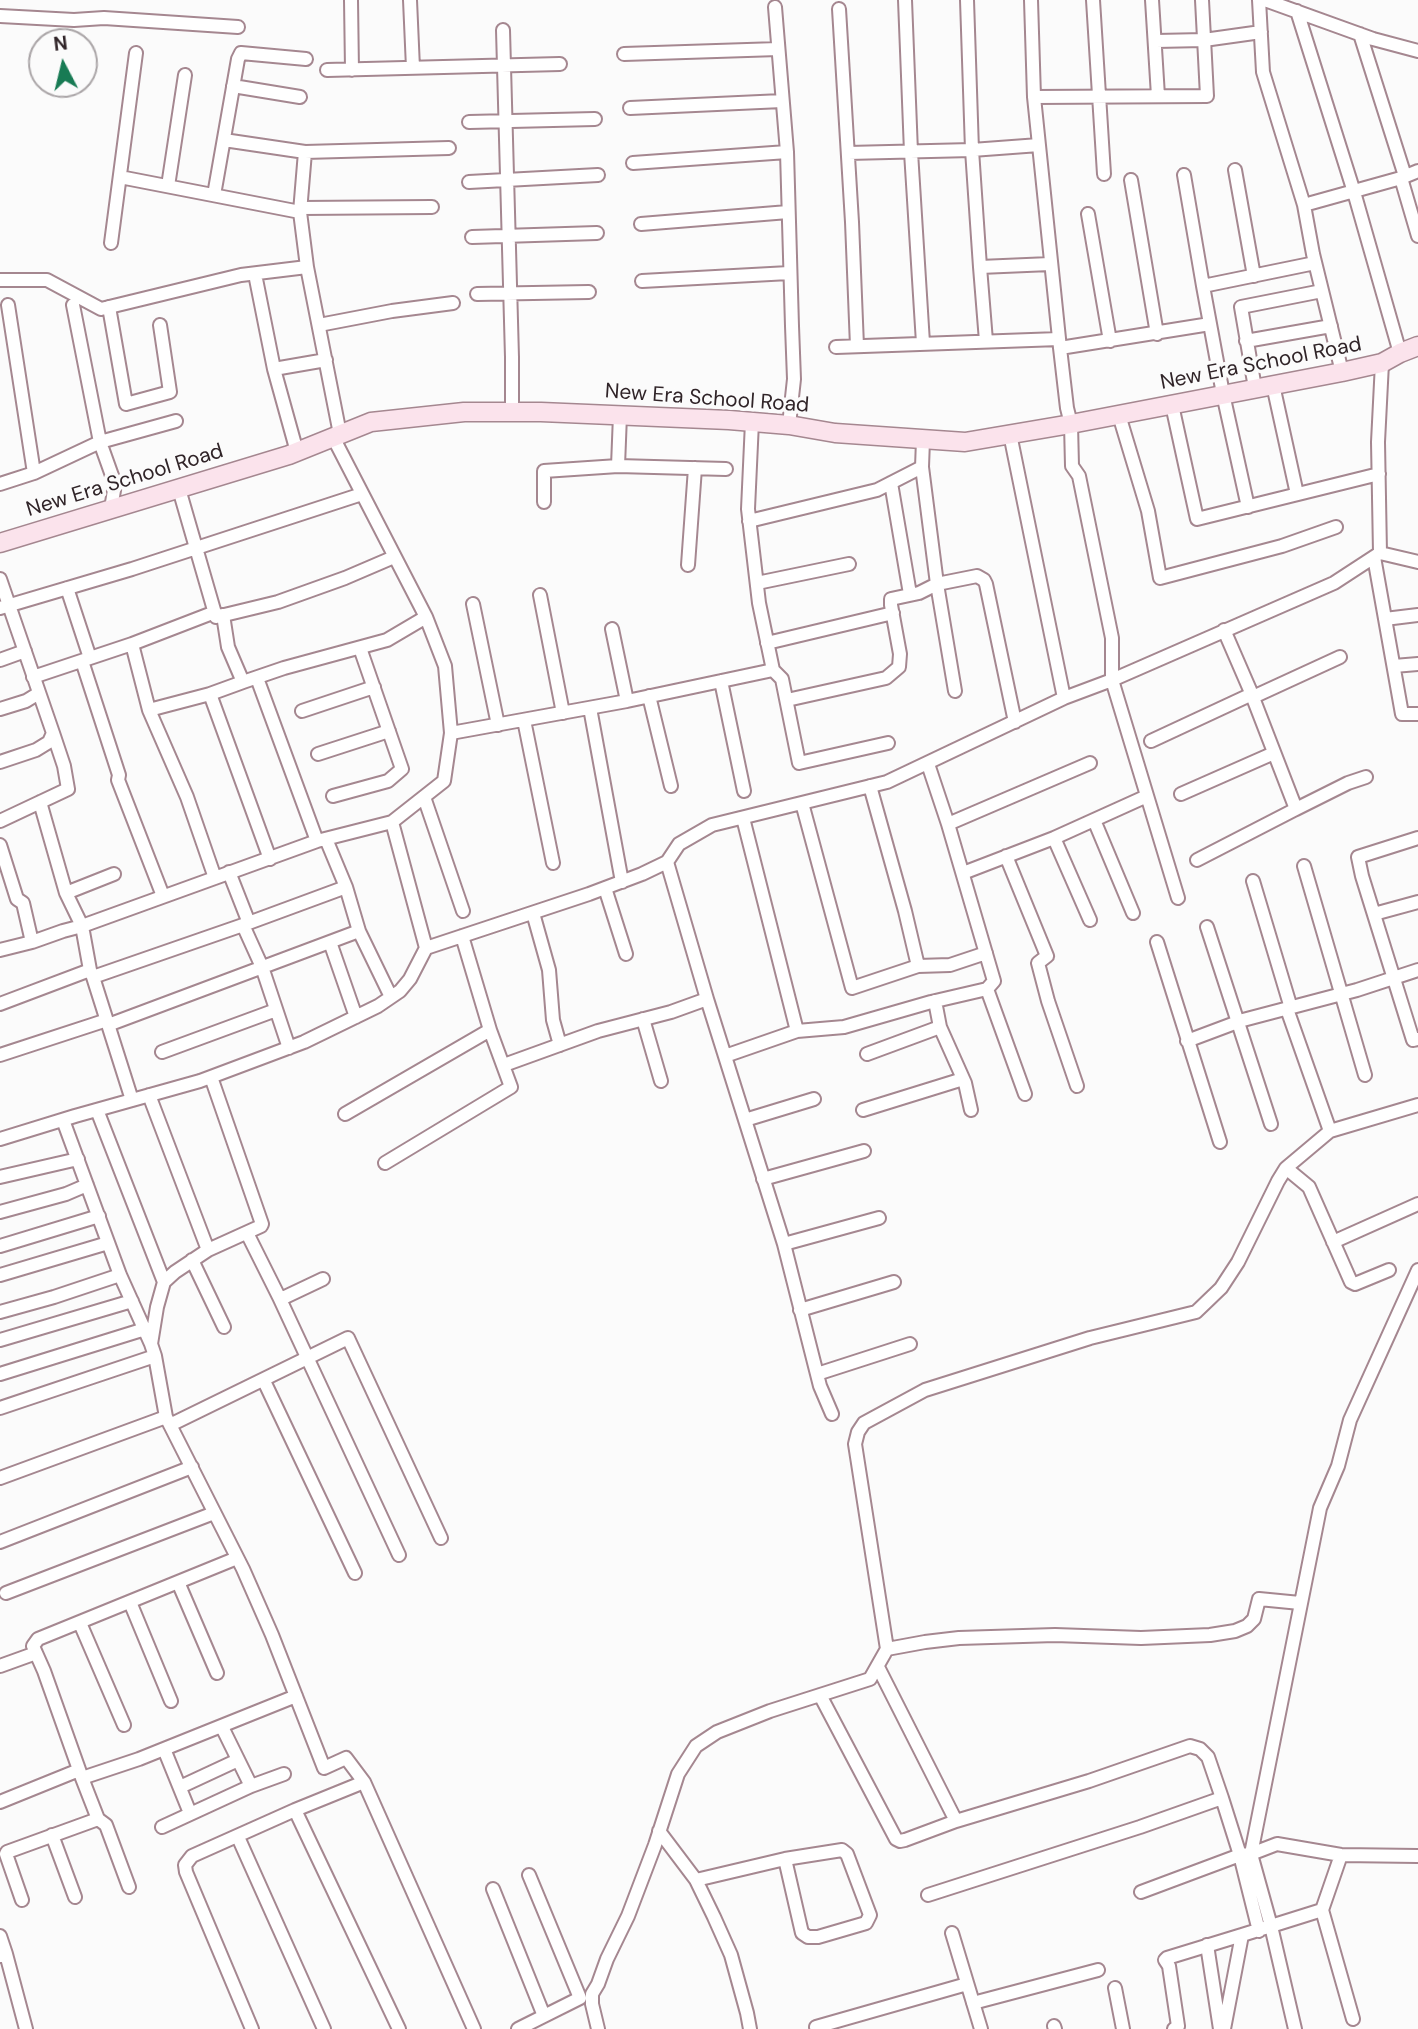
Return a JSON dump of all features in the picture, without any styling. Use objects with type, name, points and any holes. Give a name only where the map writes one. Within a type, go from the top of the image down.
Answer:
[{"type":"street","points":[[351,0],[352,70]]},
{"type":"street","points":[[410,0],[413,68]]},
{"type":"street","points":[[905,0],[923,344]]},
{"type":"street","points":[[967,0],[972,150],[986,341]]},
{"type":"street","points":[[1031,0],[1034,97],[1059,344],[1071,424],[1072,467],[1079,476],[1112,638],[1112,680],[1178,898]]},
{"type":"street","points":[[1093,0],[1104,174]]},
{"type":"street","points":[[1152,0],[1157,96]]},
{"type":"street","points":[[1034,97],[1207,96],[1202,0]]},
{"type":"street","points":[[1259,0],[1263,72],[1304,205],[1315,263],[1342,372]]},
{"type":"street","points":[[1265,0],[1360,34],[1418,51]]},
{"type":"street","points":[[775,7],[787,152],[794,379],[789,425]]},
{"type":"street","points":[[839,9],[857,346]]},
{"type":"street","points":[[1297,12],[1354,192],[1399,353]]},
{"type":"street","points":[[0,16],[238,27]]},
{"type":"street","points":[[503,30],[512,412]]},
{"type":"street","points":[[1156,41],[1204,40],[1261,32]]},
{"type":"street","points":[[1360,34],[1418,236]]},
{"type":"street","points":[[624,54],[778,49]]},
{"type":"street","points":[[111,243],[136,53]]},
{"type":"street","points":[[214,195],[238,59],[242,53],[306,59]]},
{"type":"street","points":[[327,70],[561,64]]},
{"type":"street","points":[[168,186],[185,75]]},
{"type":"street","points":[[233,86],[300,97]]},
{"type":"street","points":[[630,108],[782,101]]},
{"type":"street","points":[[469,122],[595,119]]},
{"type":"street","points":[[224,140],[304,152],[449,148]]},
{"type":"street","points":[[848,153],[972,150],[1039,145]]},
{"type":"street","points":[[0,950],[82,926],[321,840],[393,822],[444,781],[451,733],[445,666],[426,617],[362,494],[337,436],[326,360],[307,267],[300,210],[304,152]]},
{"type":"street","points":[[633,163],[787,152]]},
{"type":"street","points":[[1235,170],[1254,276]]},
{"type":"street","points":[[1304,205],[1418,171]]},
{"type":"street","points":[[1184,174],[1223,394],[1248,507]]},
{"type":"street","points":[[469,182],[597,175]]},
{"type":"street","points":[[120,177],[300,210],[432,207]]},
{"type":"street","points":[[1131,180],[1157,334]]},
{"type":"street","points":[[641,224],[788,212]]},
{"type":"street","points":[[1087,214],[1110,341]]},
{"type":"street","points":[[472,237],[597,233]]},
{"type":"street","points":[[1203,286],[1315,263]]},
{"type":"street","points":[[980,267],[1051,264]]},
{"type":"street","points":[[0,280],[47,280],[101,309],[241,275],[307,267]]},
{"type":"street","points":[[642,281],[789,273]]},
{"type":"street","points":[[255,274],[274,369],[297,452]]},
{"type":"street","points":[[1297,494],[1264,387],[1246,341],[1241,307],[1322,291]]},
{"type":"street","points":[[477,294],[589,292]]},
{"type":"street","points":[[319,325],[453,303]]},
{"type":"street","points":[[8,305],[34,473]]},
{"type":"street","points":[[74,305],[100,442],[115,484],[111,509]]},
{"type":"street","points":[[109,307],[126,404],[170,392],[160,325]]},
{"type":"street","points":[[836,347],[986,341],[1059,344],[1110,341],[1210,324]]},
{"type":"street","points":[[1246,341],[1331,326]]},
{"type":"street","name":"New Era School Road","points":[[0,543],[297,452],[371,422],[464,412],[620,415],[752,422],[835,433],[965,442],[1342,372],[1382,363],[1418,346]]},
{"type":"street","points":[[274,369],[326,360]]},
{"type":"street","points":[[1382,363],[1377,555],[1385,620],[1402,714],[1418,714]]},
{"type":"street","points":[[1172,405],[1198,519],[1379,474]]},
{"type":"street","points":[[618,467],[620,415]]},
{"type":"street","points":[[1119,415],[1148,511],[1160,578],[1282,546],[1336,527]]},
{"type":"street","points":[[0,484],[34,473],[100,442],[176,421]]},
{"type":"street","points":[[752,422],[748,509],[757,583],[773,670],[782,679],[799,763],[888,743]]},
{"type":"street","points":[[1010,434],[1064,698]]},
{"type":"street","points":[[923,440],[922,467],[937,584],[955,691]]},
{"type":"street","points":[[544,502],[544,471],[618,467],[726,468]]},
{"type":"street","points":[[749,521],[877,490],[922,467]]},
{"type":"street","points":[[688,565],[695,468]]},
{"type":"street","points":[[891,484],[910,594]]},
{"type":"street","points":[[179,489],[228,647],[243,682]]},
{"type":"street","points":[[4,606],[197,548],[362,494]]},
{"type":"street","points":[[426,948],[605,888],[667,862],[679,844],[712,825],[887,782],[1064,698],[1112,680],[1334,583],[1377,555],[1418,562]]},
{"type":"street","points":[[33,677],[219,614],[278,602],[394,557]]},
{"type":"street","points":[[757,583],[849,564]]},
{"type":"street","points":[[787,700],[886,678],[899,667],[901,654],[891,599],[919,593],[937,584],[977,576],[984,580],[1015,722]]},
{"type":"street","points":[[0,579],[4,606],[25,651],[64,766],[68,789],[0,821]]},
{"type":"street","points":[[67,588],[119,775],[118,780],[163,896]]},
{"type":"street","points":[[540,595],[563,713]]},
{"type":"street","points":[[473,604],[498,724]]},
{"type":"street","points":[[767,643],[893,613]]},
{"type":"street","points":[[1385,620],[1418,615]]},
{"type":"street","points":[[149,710],[387,640],[426,617]]},
{"type":"street","points":[[612,629],[627,701]]},
{"type":"street","points":[[1224,630],[1296,808]]},
{"type":"street","points":[[132,644],[149,710],[187,797],[215,878]]},
{"type":"street","points":[[333,796],[388,781],[402,769],[360,648]]},
{"type":"street","points":[[0,660],[25,651]]},
{"type":"street","points":[[1151,741],[1340,657]]},
{"type":"street","points":[[1394,666],[1418,664]]},
{"type":"street","points":[[451,733],[627,701],[773,670]]},
{"type":"street","points":[[257,678],[321,840],[346,887],[359,931],[391,997]]},
{"type":"street","points":[[721,681],[744,791]]},
{"type":"street","points":[[302,711],[374,687]]},
{"type":"street","points":[[0,709],[26,701],[39,693]]},
{"type":"street","points":[[210,694],[270,859]]},
{"type":"street","points":[[649,696],[671,786]]},
{"type":"street","points":[[590,708],[622,881]]},
{"type":"street","points":[[524,720],[553,863]]},
{"type":"street","points":[[318,754],[389,731]]},
{"type":"street","points":[[0,762],[36,750],[49,742],[52,733]]},
{"type":"street","points":[[1181,794],[1275,753]]},
{"type":"street","points":[[948,824],[1090,763]]},
{"type":"street","points":[[725,1056],[797,1031],[844,1027],[986,989],[994,981],[928,764]]},
{"type":"street","points":[[1197,860],[1296,808],[1366,777]]},
{"type":"street","points":[[870,786],[918,966]]},
{"type":"street","points":[[963,873],[1054,838],[1147,796]]},
{"type":"street","points":[[424,797],[463,911]]},
{"type":"street","points":[[40,802],[66,893],[82,926],[91,973],[132,1100]]},
{"type":"street","points":[[802,803],[852,988],[918,966],[950,965],[986,953]]},
{"type":"street","points":[[743,818],[797,1031]]},
{"type":"street","points":[[1094,820],[1133,913]]},
{"type":"street","points":[[0,1139],[211,1077],[289,1048],[378,1006],[400,991],[410,979],[426,948],[393,822]]},
{"type":"street","points":[[1054,838],[1090,920]]},
{"type":"street","points":[[1418,838],[1358,857],[1413,1040],[1418,1038]]},
{"type":"street","points":[[0,845],[17,899],[23,903],[32,942]]},
{"type":"street","points":[[1006,856],[1047,956],[1038,963],[1048,1002],[1077,1086]]},
{"type":"street","points":[[667,862],[784,1244],[817,1374],[832,1414]]},
{"type":"street","points":[[1304,866],[1365,1075]]},
{"type":"street","points":[[229,873],[289,1048]]},
{"type":"street","points":[[66,893],[114,874]]},
{"type":"street","points":[[1253,881],[1289,1008],[1331,1131]]},
{"type":"street","points":[[0,1004],[246,924],[346,887]]},
{"type":"street","points":[[605,888],[626,954]]},
{"type":"street","points":[[1374,914],[1418,902]]},
{"type":"street","points":[[533,913],[549,970],[553,1020],[560,1045]]},
{"type":"street","points":[[1207,927],[1271,1124]]},
{"type":"street","points":[[0,1055],[107,1022],[359,931]]},
{"type":"street","points":[[385,1163],[511,1087],[490,1030],[462,936]]},
{"type":"street","points":[[330,942],[356,1017]]},
{"type":"street","points":[[1157,942],[1220,1142]]},
{"type":"street","points":[[1187,1041],[1237,1022],[1418,970]]},
{"type":"street","points":[[986,989],[1025,1094]]},
{"type":"street","points":[[503,1065],[597,1031],[671,1012],[707,999]]},
{"type":"street","points":[[936,1001],[940,1027],[963,1079],[971,1110]]},
{"type":"street","points":[[162,1052],[276,1010]]},
{"type":"street","points":[[643,1019],[661,1081]]},
{"type":"street","points":[[867,1054],[940,1027]]},
{"type":"street","points":[[345,1114],[490,1030]]},
{"type":"street","points":[[153,1350],[157,1307],[164,1282],[208,1250],[262,1224],[211,1077]]},
{"type":"street","points":[[863,1110],[963,1079]]},
{"type":"street","points":[[149,1095],[208,1250]]},
{"type":"street","points":[[745,1120],[814,1099]]},
{"type":"street","points":[[598,2029],[592,1994],[628,1916],[678,1774],[696,1746],[718,1732],[770,1711],[870,1679],[887,1649],[855,1444],[864,1423],[925,1390],[1090,1338],[1196,1312],[1221,1288],[1238,1262],[1286,1168],[1331,1131],[1418,1105]]},
{"type":"street","points":[[97,1110],[164,1282]]},
{"type":"street","points":[[63,1120],[120,1275],[153,1350],[168,1421],[237,1558],[272,1635],[324,1768],[346,1758],[364,1782],[474,2029]]},
{"type":"street","points":[[763,1179],[864,1152]]},
{"type":"street","points":[[0,1177],[78,1159]]},
{"type":"street","points":[[1286,1168],[1309,1187],[1353,1284],[1389,1270]]},
{"type":"street","points":[[0,1212],[66,1194],[87,1185]]},
{"type":"street","points":[[1333,1242],[1418,1205]]},
{"type":"street","points":[[0,1246],[99,1216]]},
{"type":"street","points":[[784,1244],[879,1217]]},
{"type":"street","points":[[247,1233],[399,1555]]},
{"type":"street","points":[[0,1275],[108,1243]]},
{"type":"street","points":[[192,1260],[224,1327]]},
{"type":"street","points":[[1246,1855],[1320,1508],[1338,1466],[1350,1420],[1418,1270]]},
{"type":"street","points":[[0,1312],[120,1275]]},
{"type":"street","points":[[278,1297],[285,1297],[323,1279]]},
{"type":"street","points":[[800,1310],[894,1282]]},
{"type":"street","points":[[0,1340],[132,1301]]},
{"type":"street","points":[[0,1374],[145,1329]]},
{"type":"street","points":[[0,1478],[168,1421],[264,1381],[345,1339],[350,1340],[441,1538]]},
{"type":"street","points":[[817,1374],[910,1344]]},
{"type":"street","points":[[0,1408],[153,1350]]},
{"type":"street","points":[[264,1381],[355,1573]]},
{"type":"street","points":[[0,1542],[191,1467]]},
{"type":"street","points":[[6,1592],[214,1513]]},
{"type":"street","points":[[129,1888],[106,1825],[98,1819],[33,1646],[38,1639],[237,1558]]},
{"type":"street","points":[[178,1583],[216,1673]]},
{"type":"street","points":[[887,1649],[959,1638],[1055,1635],[1141,1638],[1210,1636],[1247,1626],[1254,1619],[1259,1599],[1300,1603]]},
{"type":"street","points":[[130,1602],[171,1701]]},
{"type":"street","points":[[80,1623],[124,1725]]},
{"type":"street","points":[[0,1667],[36,1653]]},
{"type":"street","points":[[878,1667],[956,1822]]},
{"type":"street","points":[[820,1695],[900,1841],[1190,1746],[1200,1749],[1208,1757],[1246,1855],[1295,2029]]},
{"type":"street","points":[[0,1802],[164,1749],[296,1696]]},
{"type":"street","points":[[222,1727],[251,1786]]},
{"type":"street","points":[[164,1749],[190,1813]]},
{"type":"street","points":[[180,1787],[238,1760]]},
{"type":"street","points":[[162,1827],[251,1786],[284,1774]]},
{"type":"street","points":[[252,2029],[185,1865],[192,1856],[364,1782]]},
{"type":"street","points":[[928,1895],[1222,1798]]},
{"type":"street","points":[[295,1810],[399,2029]]},
{"type":"street","points":[[22,1900],[7,1852],[98,1819]]},
{"type":"street","points":[[659,1831],[696,1880],[731,1955],[750,2029]]},
{"type":"street","points":[[52,1835],[75,1897]]},
{"type":"street","points":[[238,1837],[324,2029]]},
{"type":"street","points":[[1141,1892],[1277,1844],[1341,1855],[1418,1856]]},
{"type":"street","points":[[696,1880],[785,1859],[842,1850],[847,1854],[870,1915],[866,1923],[818,1937],[808,1937],[802,1933],[785,1859]]},
{"type":"street","points":[[1341,1855],[1322,1910],[1353,2019]]},
{"type":"street","points":[[517,2029],[580,1998],[529,1875]]},
{"type":"street","points":[[493,1889],[544,2016]]},
{"type":"street","points":[[1174,2029],[1178,2026],[1169,1966],[1165,1960],[1167,1958],[1322,1910]]},
{"type":"street","points":[[953,1934],[981,2029]]},
{"type":"street","points":[[1222,2029],[1242,1935]]},
{"type":"street","points":[[0,1936],[3,1955],[26,2029]]},
{"type":"street","points":[[1207,1945],[1222,2029]]},
{"type":"street","points":[[973,2003],[1098,1970]]},
{"type":"street","points":[[816,2027],[967,1984]]},
{"type":"street","points":[[1115,1988],[1123,2029]]}]
